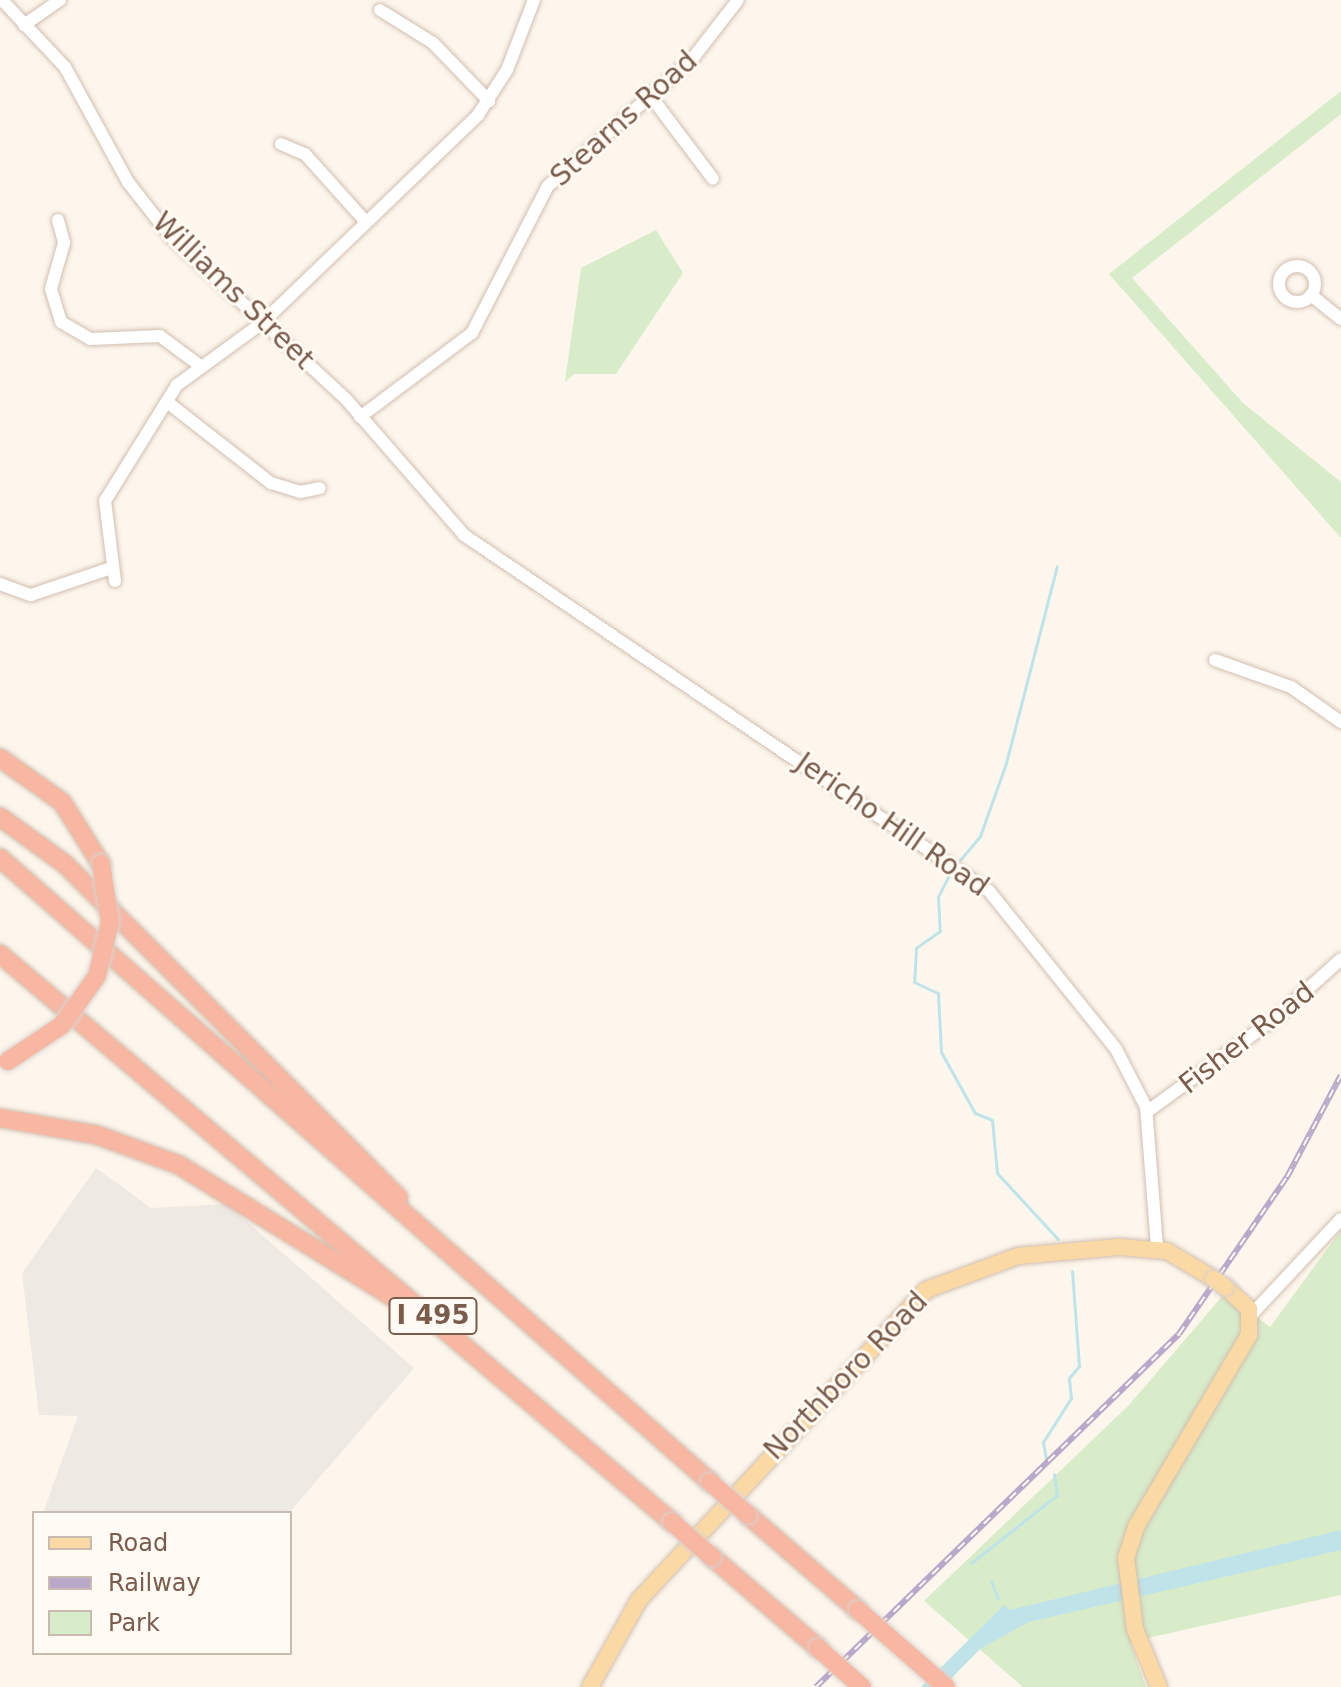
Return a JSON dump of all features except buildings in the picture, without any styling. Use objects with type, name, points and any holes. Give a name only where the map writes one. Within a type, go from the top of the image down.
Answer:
[{"type":"highway","points":[[0,758],[62,802],[101,864],[110,928],[97,976],[62,1025],[4,1063]]},
{"type":"highway","points":[[0,817],[24,831],[508,1307]]},
{"type":"highway","name":"I 495","points":[[0,858],[213,1052],[946,1687]]},
{"type":"highway","name":"I 495","points":[[0,954],[536,1402],[862,1687]]},
{"type":"highway","points":[[0,1118],[108,1138],[215,1183],[349,1265],[536,1402]]},
{"type":"main road","points":[[1157,1248],[1219,1283],[1252,1314],[1242,1349],[1137,1525],[1126,1574],[1129,1605],[1159,1687]]},
{"type":"main road","name":"Northboro Road","points":[[590,1687],[639,1600],[916,1298],[962,1271],[1018,1256],[1157,1248]]},
{"type":"street","name":"Williams Street","points":[[2,0],[75,82],[139,198],[360,417],[440,512],[494,558]]},
{"type":"street","points":[[24,25],[60,0]]},
{"type":"street","points":[[115,581],[105,501],[129,454],[171,405],[177,385],[199,365],[262,323],[489,101],[534,0]]},
{"type":"street","name":"Stearns Road","points":[[360,417],[472,333],[548,186],[707,44],[738,0]]},
{"type":"street","points":[[380,10],[418,31],[489,101]]},
{"type":"street","points":[[649,94],[713,179]]},
{"type":"street","points":[[281,144],[305,154],[365,221]]},
{"type":"street","points":[[58,220],[64,243],[51,289],[61,322],[90,339],[160,336],[199,365]]},
{"type":"street","points":[[1311,295],[1341,319]]},
{"type":"street","points":[[171,405],[271,483],[300,492],[320,488]]},
{"type":"street","name":"Jericho Hill Road","points":[[494,558],[970,874],[1081,1002],[1148,1111],[1157,1248]]},
{"type":"street","points":[[0,584],[31,595],[111,568]]},
{"type":"street","points":[[1215,660],[1291,687],[1341,722]]},
{"type":"street","name":"Fisher Road","points":[[1148,1111],[1277,1017],[1341,959]]},
{"type":"street","points":[[1252,1314],[1341,1219]]},
{"type":"shaded area","points":[[96,1168],[151,1208],[227,1204],[414,1368],[291,1511],[44,1511],[78,1416],[39,1415],[22,1273]]},
{"type":"green space","points":[[1341,91],[1341,114],[1132,278],[1243,403],[1341,482],[1341,538],[1109,274]]},
{"type":"green space","points":[[656,230],[683,273],[616,374],[574,374],[565,382],[581,268]]},
{"type":"green space","points":[[1341,1230],[1341,1595],[1130,1642],[1146,1687],[1023,1687],[924,1601],[1129,1405],[1225,1293],[1270,1327]]},
{"type":"water","points":[[1341,1530],[1341,1550],[1029,1622],[980,1649],[943,1687],[921,1687],[1004,1605],[1010,1610]]},
{"type":"waterway","points":[[960,860],[980,836],[1006,763],[1057,566]]},
{"type":"waterway","points":[[950,873],[938,897],[940,931],[916,948],[914,982],[938,993],[941,1052],[975,1113],[992,1120],[997,1173],[1058,1239]]},
{"type":"waterway","points":[[1046,1459],[1043,1442],[1071,1398],[1069,1378],[1079,1366],[1072,1271]]},
{"type":"waterway","points":[[971,1563],[1057,1495],[1054,1474]]},
{"type":"waterway","points":[[991,1581],[998,1599]]},
{"type":"railway","points":[[816,1687],[1179,1334],[1287,1177],[1341,1075]]}]
